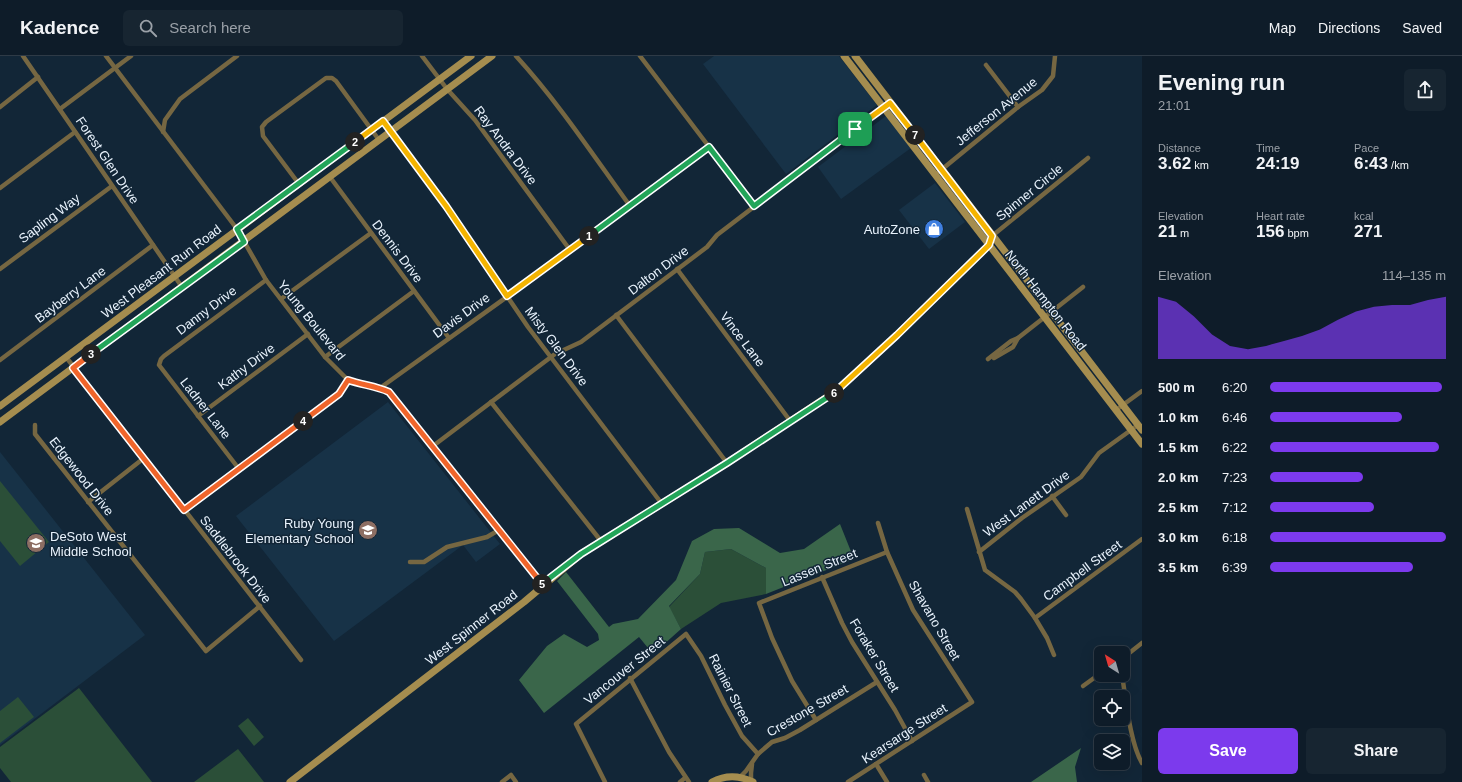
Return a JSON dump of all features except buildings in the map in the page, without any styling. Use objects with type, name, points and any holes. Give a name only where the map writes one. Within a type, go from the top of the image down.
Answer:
[{"type":"main road","name":"West Pleasant Run Road","points":[[0,406],[471,56]]},
{"type":"main road","name":"West Pleasant Run Road","points":[[0,422],[244,242],[492,56]]},
{"type":"main road","name":"North Hampton Road","points":[[844,56],[1142,444]]},
{"type":"main road","name":"North Hampton Road","points":[[855,56],[1140,428]]},
{"type":"main road","name":"West Spinner Road","points":[[290,782],[524,602],[581,554],[727,463],[839,389],[897,335],[989,245]]},
{"type":"main road","points":[[1036,306],[1042,300]]},
{"type":"main road","points":[[712,782],[731,776],[752,781]]},
{"type":"street","name":"Forest Glen Drive","points":[[23,56],[182,287]]},
{"type":"street","name":"Young Boulevard","points":[[106,56],[237,229],[266,280],[325,357],[348,380],[380,388],[389,392],[543,585]]},
{"type":"street","points":[[60,109],[131,56]]},
{"type":"street","points":[[163,132],[165,120],[180,99],[237,56]]},
{"type":"street","name":"Ray Andra Drive","points":[[422,56],[447,89],[475,120],[570,250]]},
{"type":"street","points":[[516,56],[550,97],[630,206]]},
{"type":"street","points":[[640,56],[754,206]]},
{"type":"street","name":"Jefferson Avenue","points":[[935,175],[1018,107],[1042,90],[1053,76],[1055,56]]},
{"type":"street","points":[[986,65],[1018,107]]},
{"type":"street","points":[[0,107],[38,77]]},
{"type":"street","points":[[299,184],[263,136],[262,127],[266,122],[326,78],[332,78],[336,81],[379,140]]},
{"type":"street","name":"Dalton Drive","points":[[433,446],[551,357],[566,348],[581,342],[677,270],[707,247],[717,235],[890,103]]},
{"type":"street","name":"Misty Glen Drive","points":[[383,121],[446,206],[528,327],[662,504]]},
{"type":"street","points":[[0,188],[75,132]]},
{"type":"street","name":"Davis Drive","points":[[380,388],[709,147]]},
{"type":"street","name":"Spinner Circle","points":[[989,245],[992,236],[1088,158]]},
{"type":"street","name":"Dennis Drive","points":[[330,177],[449,338]]},
{"type":"street","name":"Sapling Way","points":[[0,269],[112,186]]},
{"type":"street","points":[[281,299],[370,233]]},
{"type":"street","name":"Bayberry Lane","points":[[0,360],[153,245]]},
{"type":"street","name":"Vince Lane","points":[[677,270],[791,422]]},
{"type":"street","name":"Danny Drive","points":[[160,359],[266,280]]},
{"type":"street","points":[[989,360],[1013,347],[1018,338],[1083,287]]},
{"type":"street","points":[[325,357],[414,291]]},
{"type":"street","points":[[616,315],[727,463]]},
{"type":"street","name":"Kathy Drive","points":[[198,416],[308,334]]},
{"type":"street","name":"Saddlebrook Drive","points":[[66,357],[73,368],[301,660]]},
{"type":"street","name":"Ladner Lane","points":[[160,359],[160,368],[239,469]]},
{"type":"street","points":[[184,510],[339,394],[348,380]]},
{"type":"street","points":[[1116,410],[1142,390]]},
{"type":"street","points":[[491,402],[601,542]]},
{"type":"street","name":"Edgewood Drive","points":[[35,425],[35,434],[206,651],[260,606]]},
{"type":"street","name":"West Lanett Drive","points":[[979,552],[1052,496],[1081,477],[1099,453],[1131,429],[1140,428]]},
{"type":"street","points":[[88,502],[144,458]]},
{"type":"street","points":[[1052,496],[1066,514]]},
{"type":"street","points":[[967,509],[985,570],[1014,592],[1035,618],[1047,638],[1054,655]]},
{"type":"street","name":"Shavano Street","points":[[878,523],[887,552],[913,610],[972,702]]},
{"type":"street","points":[[410,562],[424,562],[447,547],[488,537],[499,530]]},
{"type":"street","name":"Campbell Street","points":[[1035,618],[1142,539]]},
{"type":"street","name":"Lassen Street","points":[[816,720],[792,681],[772,638],[759,603],[887,552]]},
{"type":"street","name":"Foraker Street","points":[[822,577],[852,642],[895,710],[912,741]]},
{"type":"street","name":"Vancouver Street","points":[[603,780],[576,724],[630,678],[686,634]]},
{"type":"street","name":"Rainier Street","points":[[686,634],[702,656],[725,705],[742,736],[758,754]]},
{"type":"street","points":[[1130,652],[1142,643]]},
{"type":"street","points":[[630,678],[669,752],[687,780]]},
{"type":"street","points":[[1083,686],[1094,678]]},
{"type":"street","name":"Crestone Street","points":[[740,777],[758,754],[772,742],[785,738],[877,682]]},
{"type":"street","points":[[1123,682],[1137,754],[1142,763]]},
{"type":"street","name":"Kearsarge Street","points":[[848,782],[972,702]]},
{"type":"street","name":"Crestone Street","points":[[752,781],[751,773],[753,762]]},
{"type":"street","points":[[876,764],[887,782]]},
{"type":"street","points":[[502,782],[511,775],[516,782]]},
{"type":"street","points":[[924,776],[928,782]]},
{"type":"street","points":[[597,782],[603,780]]},
{"type":"street","points":[[680,782],[687,780],[693,782]]},
{"type":"shaded area","points":[[714,56],[839,56],[877,105],[786,174],[703,64]]},
{"type":"shaded area","points":[[886,116],[911,148],[841,199],[818,167]]},
{"type":"shaded area","points":[[935,183],[965,222],[929,249],[899,210]]},
{"type":"shaded area","name":"Ruby Young Elementary School","points":[[388,402],[500,544],[476,562],[463,545],[334,641],[236,516]]},
{"type":"shaded area","name":"DeSoto West Middle School","points":[[0,452],[145,635],[0,745]]},
{"type":"green space","points":[[0,481],[49,542],[20,566],[0,541]]},
{"type":"green space","points":[[840,524],[854,559],[766,594],[766,568],[731,549],[705,552],[700,574],[669,606],[681,629],[653,654],[639,637],[544,713],[519,680],[547,646],[564,634],[587,647],[599,640],[598,634],[557,581],[566,572],[609,627],[613,624],[638,619],[676,580],[692,541],[714,529],[739,528],[780,553],[804,549]]},
{"type":"green space","points":[[731,549],[766,568],[766,594],[721,603],[681,629],[669,607],[700,574],[705,552]]},
{"type":"green space","points":[[79,688],[152,782],[11,782],[0,768],[0,747]]},
{"type":"green space","points":[[18,697],[34,717],[0,743],[0,711]]},
{"type":"green space","points":[[248,718],[264,737],[254,746],[238,726]]},
{"type":"green space","points":[[1081,748],[1075,767],[1077,782],[1031,782]]},
{"type":"green space","points":[[238,749],[264,782],[194,782]]},
{"type":"place","name":"AutoZone","points":[[934,229]]},
{"type":"place","name":"Ruby Young Elementary School","points":[[368,530]]},
{"type":"place","name":"DeSoto West Middle School","points":[[36,543]]},
{"type":"route","points":[[890,103],[992,236],[989,245],[897,335],[839,389],[727,463],[581,554],[543,585],[389,392],[380,388],[348,380],[339,394],[184,510],[73,368],[244,242],[237,229],[383,121],[446,206],[507,296],[709,147],[754,206],[855,129],[890,103]]}]
